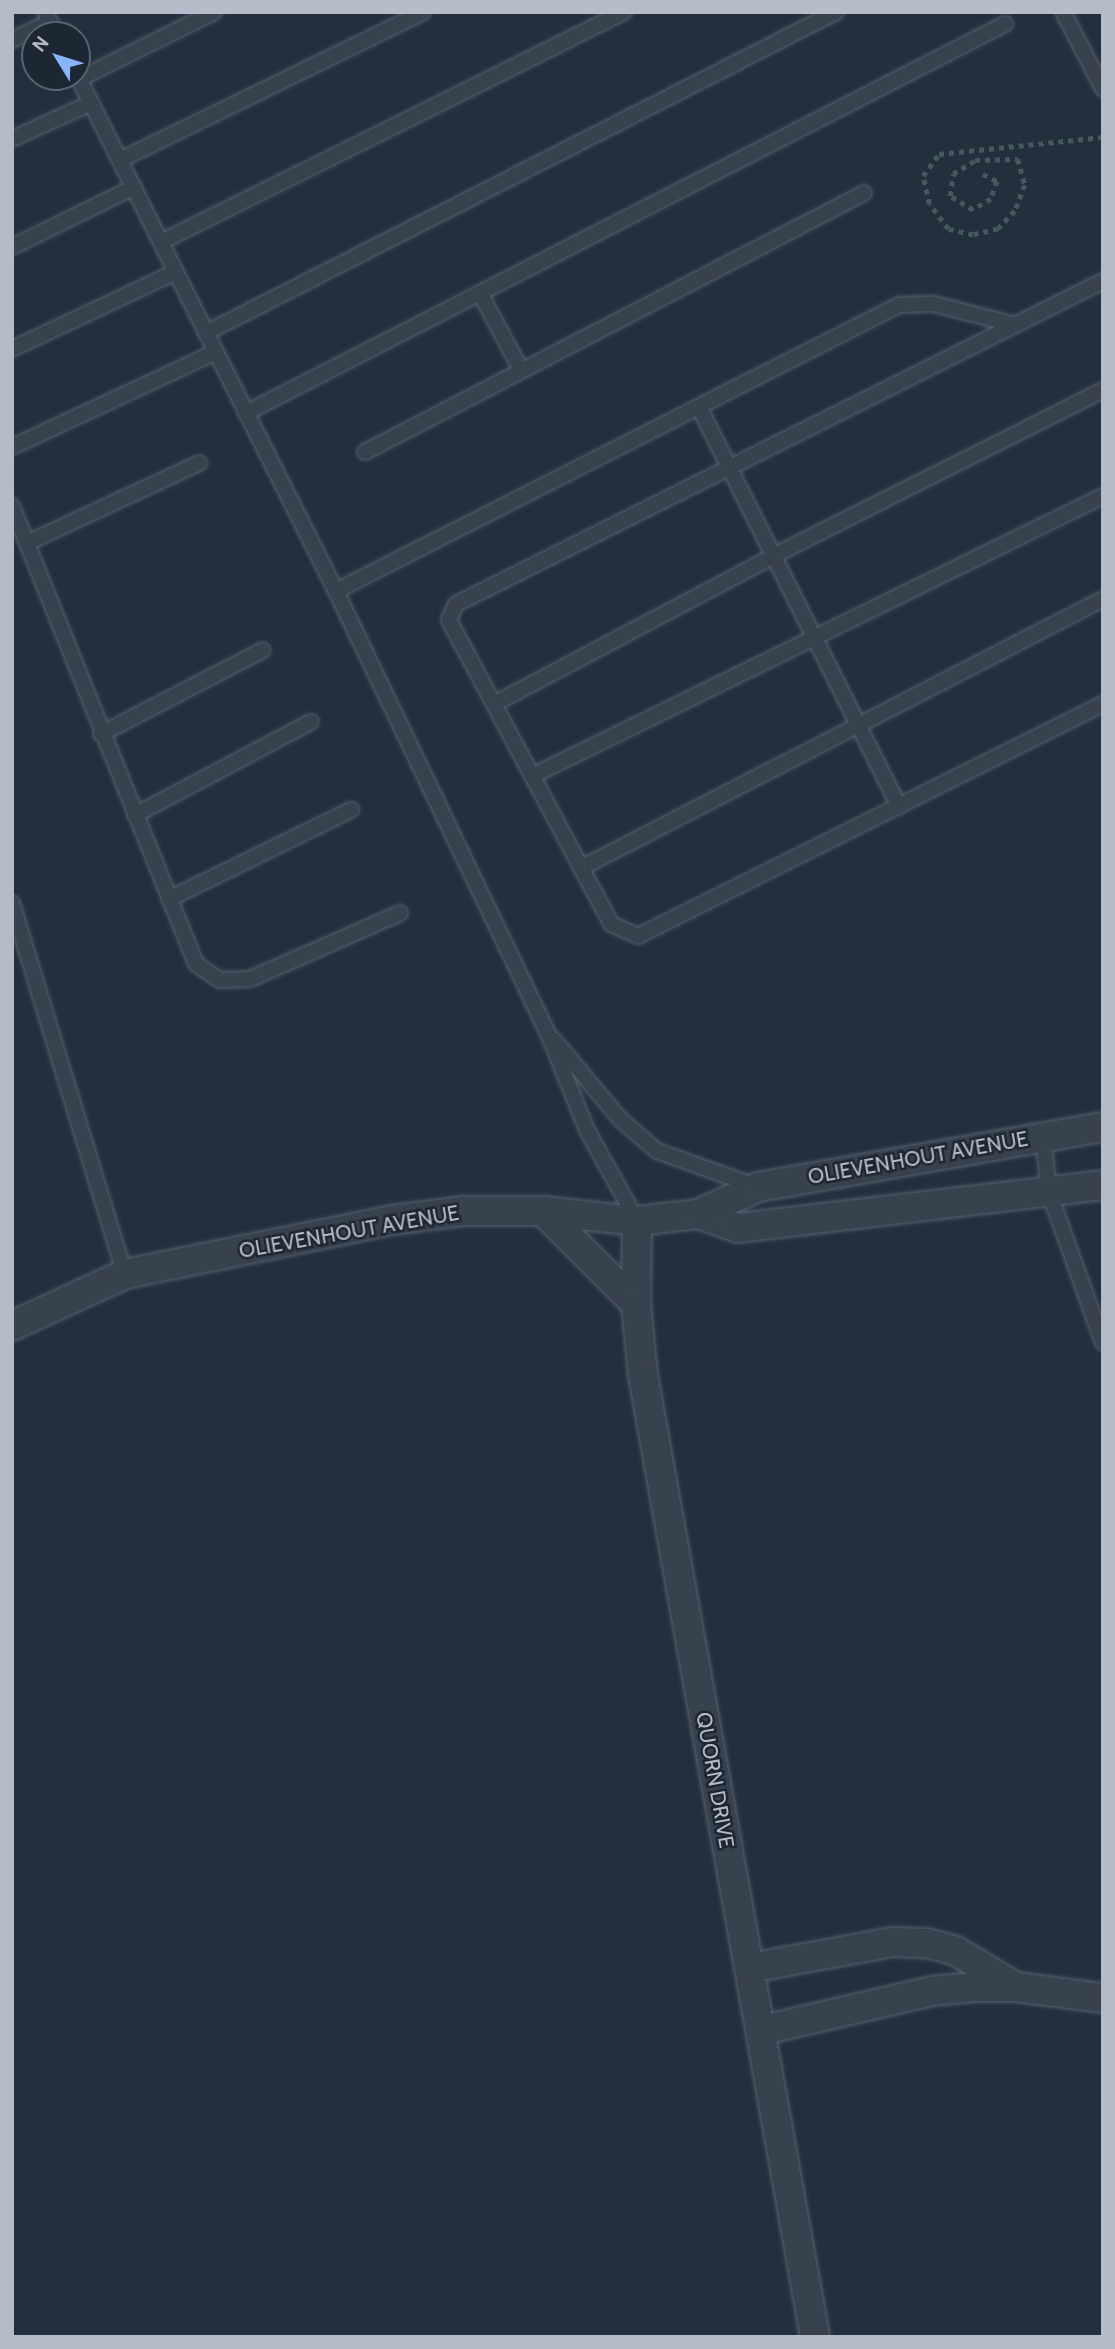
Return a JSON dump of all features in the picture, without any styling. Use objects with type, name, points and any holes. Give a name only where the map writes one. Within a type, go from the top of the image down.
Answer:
[{"type":"street","name":"OLIEVENHOUT AVENUE","points":[[12,1326],[125,1274],[393,1220],[464,1211],[543,1210],[637,1221],[698,1214],[758,1187],[1043,1135],[1103,1127]]},
{"type":"street","name":"OLIEVENHOUT AVENUE","points":[[698,1214],[738,1228],[1103,1185]]},
{"type":"street","points":[[543,1210],[636,1304]]},
{"type":"street","name":"QUORN DRIVE","points":[[637,1221],[636,1304],[643,1375],[763,2030],[815,2337]]},
{"type":"street","points":[[750,1968],[893,1942],[927,1943],[956,1951],[1016,1987]]},
{"type":"street","points":[[763,2030],[932,1992],[1016,1987],[1103,1998]]},
{"type":"lane","points":[[91,71],[214,12]]},
{"type":"lane","points":[[120,160],[423,12]]},
{"type":"lane","points":[[161,242],[624,12]]},
{"type":"lane","points":[[206,333],[836,12]]},
{"type":"lane","points":[[1063,12],[1103,89]]},
{"type":"lane","points":[[246,413],[1005,24]]},
{"type":"lane","points":[[85,91],[336,591],[547,1031],[587,1130],[637,1221]]},
{"type":"lane","points":[[12,139],[91,103]]},
{"type":"lane","points":[[12,247],[134,187]]},
{"type":"lane","points":[[365,452],[520,368],[864,193]]},
{"type":"lane","points":[[12,349],[176,272]]},
{"type":"lane","points":[[1103,281],[453,607],[450,624],[611,924],[638,936],[1103,704]]},
{"type":"lane","points":[[480,293],[520,368]]},
{"type":"lane","points":[[336,591],[899,305],[934,304],[1015,325]]},
{"type":"lane","points":[[12,447],[215,352]]},
{"type":"lane","points":[[494,704],[773,556],[1103,390]]},
{"type":"lane","points":[[699,407],[732,467],[773,556],[899,807]]},
{"type":"lane","points":[[27,543],[199,463]]},
{"type":"lane","points":[[532,776],[813,635],[1103,496]]},
{"type":"lane","points":[[12,506],[101,734],[196,964],[206,974],[236,982],[400,913]]},
{"type":"lane","points":[[581,868],[1103,599]]},
{"type":"lane","points":[[101,734],[263,650]]},
{"type":"lane","points":[[135,816],[311,722]]},
{"type":"lane","points":[[169,899],[351,810]]},
{"type":"lane","points":[[12,903],[125,1274]]},
{"type":"lane","points":[[547,1031],[620,1119],[657,1151],[693,1168],[758,1187]]},
{"type":"lane","points":[[1043,1135],[1049,1192],[1103,1343]]},
{"type":"path","points":[[983,174],[996,181],[991,199],[973,209],[950,196],[953,174],[975,160],[1018,159],[1025,185],[1015,211],[998,229],[973,235],[948,229],[929,204],[923,176],[939,154],[1103,137]]}]
